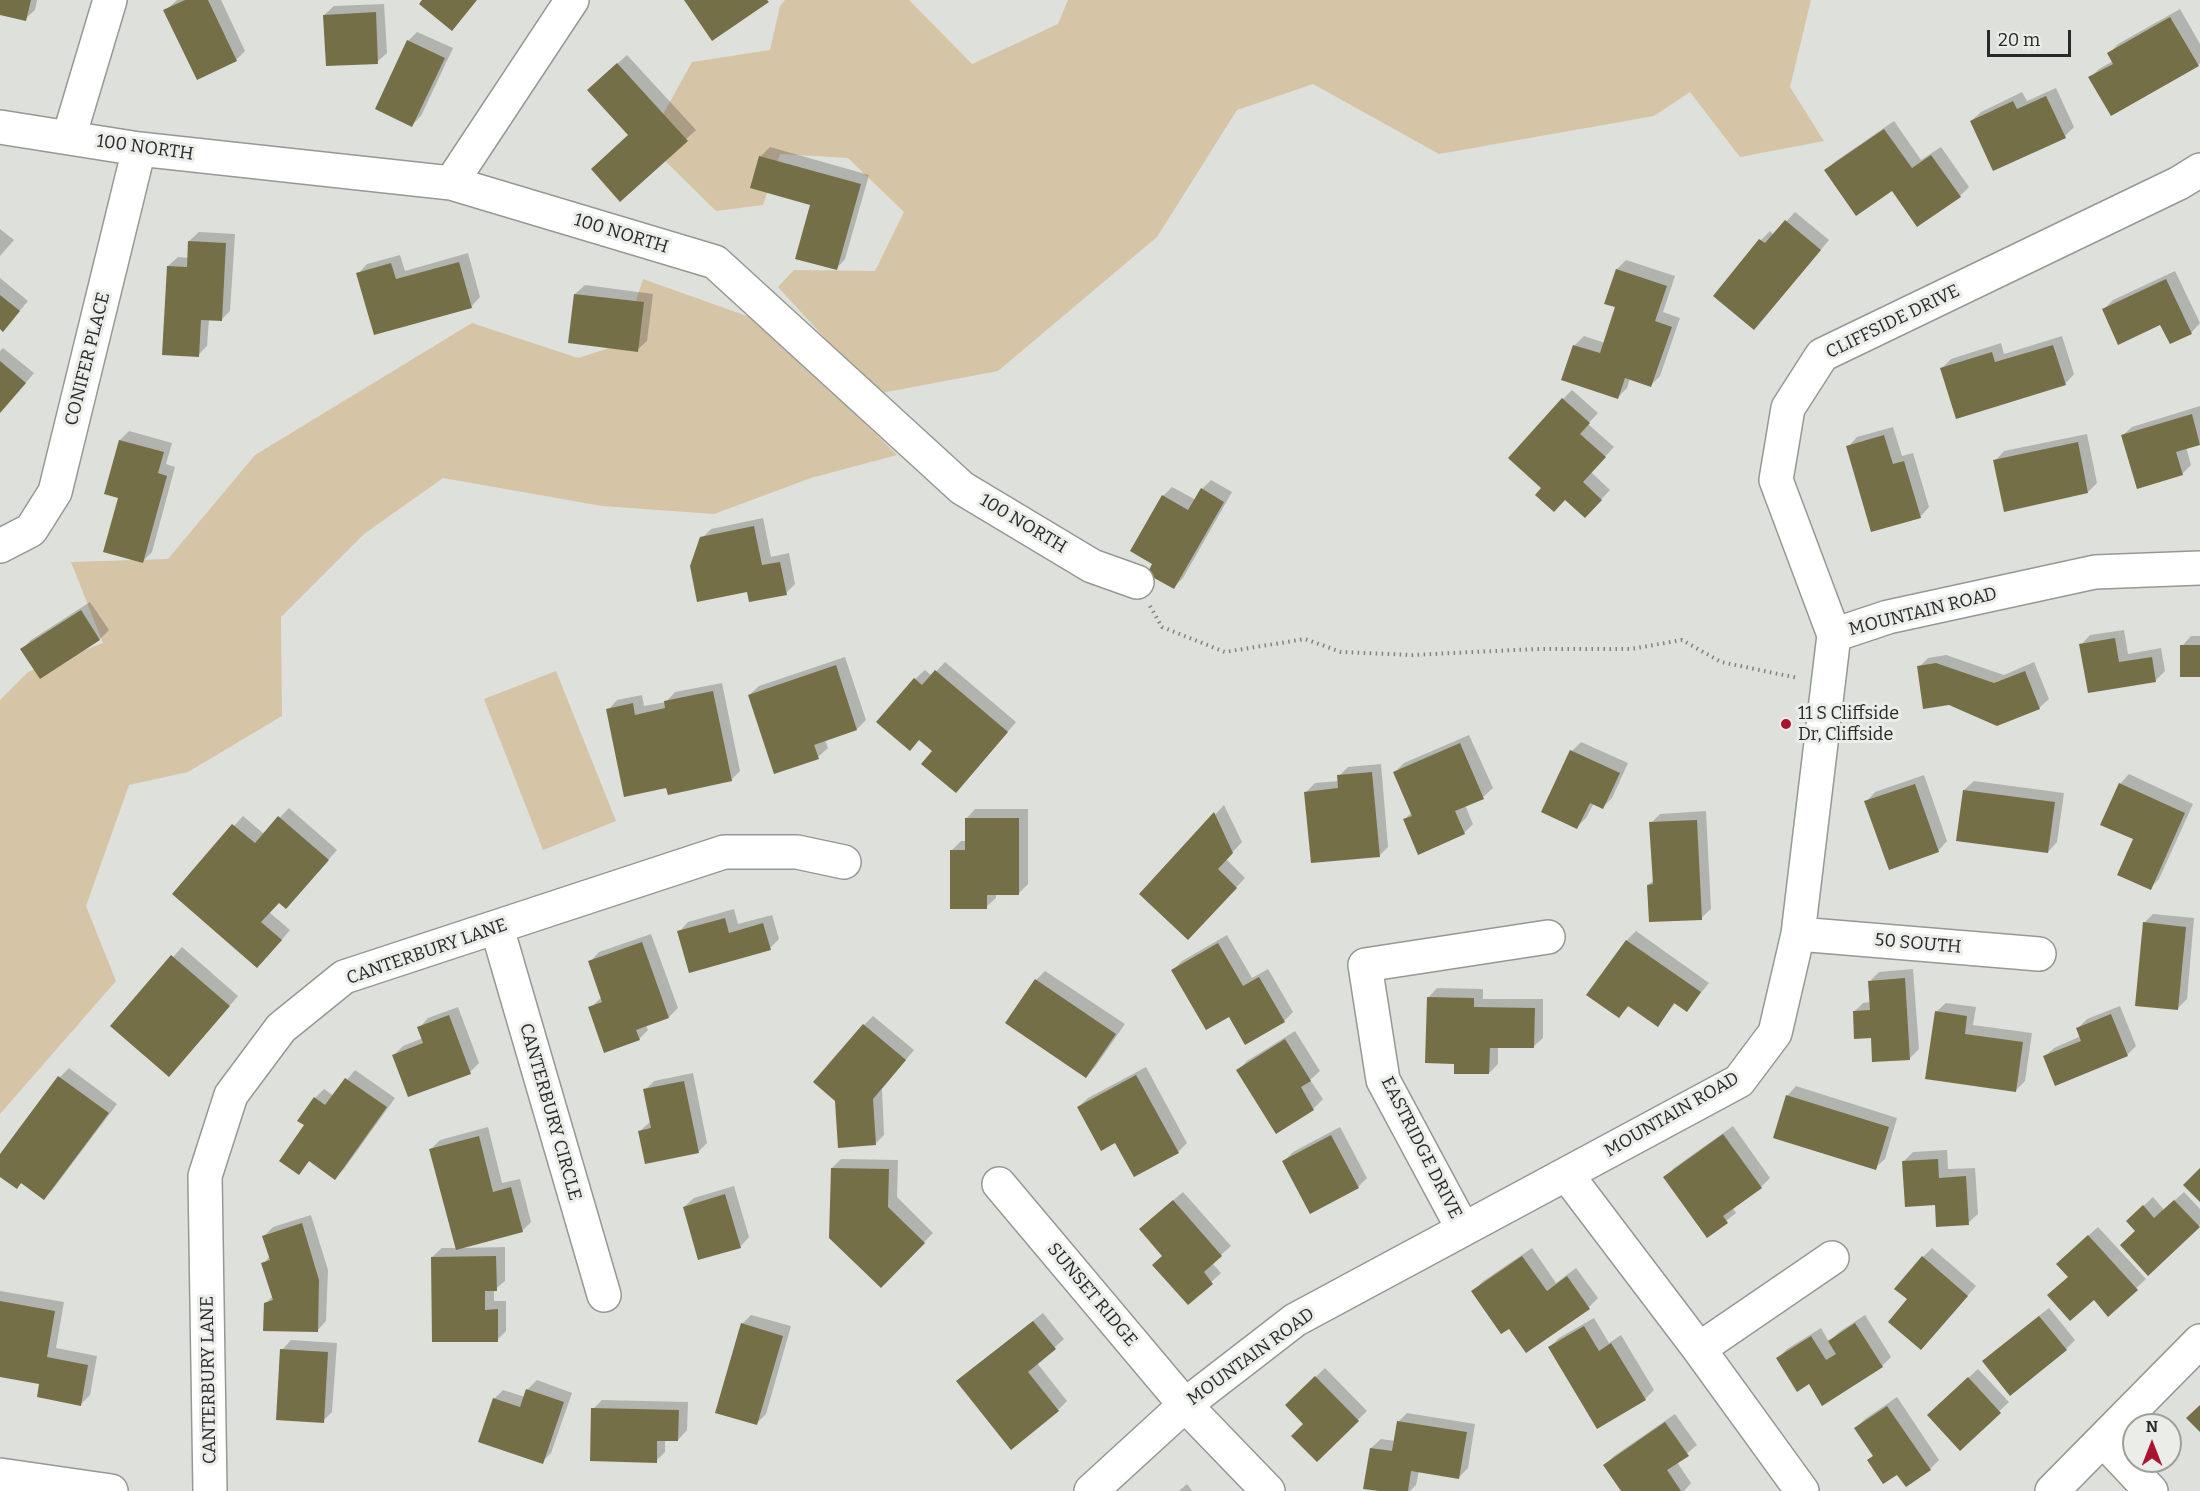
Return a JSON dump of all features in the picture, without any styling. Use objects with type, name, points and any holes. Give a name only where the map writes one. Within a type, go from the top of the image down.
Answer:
[{"type":"street","points":[[69,137],[110,0]]},
{"type":"street","points":[[451,183],[572,0]]},
{"type":"street","name":"100 NORTH","points":[[0,127],[139,149],[451,183],[715,262],[962,488],[1092,566],[1137,582]]},
{"type":"street","name":"CONIFER PLACE","points":[[0,546],[31,530],[55,492],[139,149]]},
{"type":"street","name":"CLIFFSIDE DRIVE","points":[[1834,635],[1776,480],[1788,408],[1822,355],[2200,171]]},
{"type":"street","name":"MOUNTAIN ROAD","points":[[1091,1491],[1185,1405],[1295,1320],[1739,1081],[1775,1033],[1798,934],[1834,635],[1888,617],[2095,572],[2200,568]]},
{"type":"street","name":"CANTERBURY LANE","points":[[210,1491],[205,1176],[231,1095],[281,1028],[344,977],[724,852],[797,852],[844,862]]},
{"type":"street","name":"CANTERBURY CIRCLE","points":[[497,928],[604,1295]]},
{"type":"street","name":"50 SOUTH","points":[[1798,934],[2039,954]]},
{"type":"street","name":"EASTRIDGE DRIVE","points":[[1463,1229],[1383,1080],[1365,966],[1548,937]]},
{"type":"street","points":[[1567,1175],[1699,1348],[1802,1491]]},
{"type":"street","name":"SUNSET RIDGE","points":[[999,1184],[1185,1405],[1268,1491]]},
{"type":"street","points":[[1699,1348],[1832,1258]]},
{"type":"street","points":[[2052,1491],[2200,1341]]},
{"type":"street","points":[[2103,1440],[2151,1491]]},
{"type":"street","points":[[0,1474],[111,1491]]},
{"type":"path","points":[[1137,582],[1162,627],[1225,652],[1305,639],[1341,652],[1413,655],[1536,649],[1631,649],[1682,640],[1720,662],[1768,673],[1828,682]]},
{"type":"shaded area","points":[[785,0],[909,0],[972,64],[1058,24],[1068,0],[1811,0],[1790,87],[1824,141],[1740,157],[1690,92],[1654,116],[1439,154],[1313,84],[1237,110],[1157,237],[998,371],[876,394],[778,287],[794,270],[875,271],[904,212],[848,158],[780,154],[763,205],[716,211],[647,143],[692,62],[770,50],[780,6]]},
{"type":"shaded area","points":[[643,279],[761,321],[897,455],[811,478],[714,514],[602,506],[443,478],[364,534],[281,617],[282,716],[188,772],[129,785],[86,906],[116,981],[0,1114],[0,700],[28,672],[103,643],[71,562],[168,559],[255,455],[472,323],[578,358],[622,344]]},
{"type":"shaded area","points":[[556,671],[616,821],[543,850],[484,699]]},
{"type":"building","points":[[0,0],[31,0],[26,21],[0,15]]},
{"type":"building","points":[[185,0],[208,0],[237,61],[197,80],[163,10]]},
{"type":"building","points":[[422,0],[477,0],[452,31],[419,4]]},
{"type":"building","points":[[684,0],[767,0],[769,2],[712,41]]},
{"type":"building","points":[[376,12],[378,64],[326,66],[323,15]]},
{"type":"building","points":[[2170,17],[2199,66],[2111,116],[2088,77],[2113,64],[2107,53]]},
{"type":"building","points":[[407,40],[445,58],[412,127],[375,109]]},
{"type":"building","points":[[617,63],[688,141],[620,202],[591,169],[628,135],[587,90]]},
{"type":"building","points":[[2046,96],[2066,138],[1993,171],[1970,121],[2013,101],[2017,109]]},
{"type":"building","points":[[1884,129],[1912,168],[1931,155],[1961,197],[1917,227],[1892,191],[1856,216],[1824,170]]},
{"type":"building","points":[[759,156],[861,184],[837,270],[795,259],[810,205],[750,188]]},
{"type":"building","points":[[1785,220],[1821,250],[1754,330],[1713,296],[1759,239],[1765,243]]},
{"type":"building","points":[[188,241],[226,243],[222,321],[201,320],[199,357],[162,355],[167,266],[187,267]]},
{"type":"building","points":[[459,262],[472,308],[374,335],[356,273],[391,263],[396,279]]},
{"type":"building","points":[[1616,269],[1667,286],[1655,321],[1672,327],[1651,387],[1625,378],[1618,399],[1561,380],[1573,345],[1600,353],[1615,307],[1604,304]]},
{"type":"building","points":[[2166,279],[2192,334],[2170,344],[2160,325],[2118,345],[2102,309]]},
{"type":"building","points":[[574,294],[644,302],[638,352],[568,343]]},
{"type":"building","points":[[0,295],[20,311],[3,332],[0,329]]},
{"type":"building","points":[[2053,345],[2066,385],[1956,419],[1940,368],[1992,352],[1995,362]]},
{"type":"building","points":[[0,361],[26,383],[0,413]]},
{"type":"building","points":[[1562,398],[1590,423],[1580,434],[1606,457],[1583,482],[1602,500],[1585,518],[1565,500],[1554,512],[1535,495],[1541,488],[1508,458]]},
{"type":"building","points":[[2192,414],[2200,445],[2176,452],[2183,475],[2137,489],[2121,435]]},
{"type":"building","points":[[1884,435],[1893,464],[1904,461],[1921,518],[1871,532],[1846,446]]},
{"type":"building","points":[[119,440],[164,452],[158,473],[167,476],[143,563],[103,552],[118,498],[104,494]]},
{"type":"building","points":[[2078,442],[2088,493],[2004,512],[1993,460]]},
{"type":"building","points":[[1201,488],[1224,502],[1174,589],[1147,574],[1152,564],[1130,551],[1162,495],[1188,510]]},
{"type":"building","points":[[754,526],[762,565],[780,562],[787,595],[749,602],[747,592],[697,602],[690,566],[700,537]]},
{"type":"building","points":[[81,610],[100,640],[40,679],[20,649]]},
{"type":"building","points":[[2115,638],[2119,662],[2152,657],[2156,682],[2088,693],[2079,644]]},
{"type":"building","points":[[2180,645],[2200,645],[2200,677],[2180,677]]},
{"type":"building","points":[[1936,663],[1994,683],[2025,671],[2040,709],[1997,726],[1949,705],[1923,709],[1917,666]]},
{"type":"building","points":[[836,665],[857,730],[814,745],[819,759],[774,774],[748,695]]},
{"type":"building","points":[[935,670],[1008,732],[956,793],[921,764],[932,751],[919,740],[910,751],[876,722],[914,678],[922,685]]},
{"type":"building","points":[[713,691],[732,781],[668,795],[666,788],[624,797],[606,709],[633,703],[635,715],[665,708],[664,701]]},
{"type":"building","points":[[1460,743],[1484,799],[1455,811],[1465,834],[1418,855],[1403,819],[1412,816],[1393,772]]},
{"type":"building","points":[[1570,750],[1620,773],[1603,809],[1590,803],[1577,829],[1541,812]]},
{"type":"building","points":[[1372,772],[1380,857],[1311,863],[1304,792],[1338,788],[1337,775]]},
{"type":"building","points":[[2119,783],[2185,813],[2151,890],[2117,875],[2133,839],[2100,825]]},
{"type":"building","points":[[1915,784],[1939,852],[1889,870],[1864,801]]},
{"type":"building","points":[[1963,790],[2055,802],[2048,853],[1956,841]]},
{"type":"building","points":[[1214,812],[1233,853],[1218,869],[1237,888],[1188,940],[1139,894]]},
{"type":"building","points":[[278,816],[329,860],[286,909],[279,903],[261,922],[282,940],[257,968],[172,894],[232,824],[255,843]]},
{"type":"building","points":[[965,818],[1019,818],[1019,895],[987,895],[987,909],[950,909],[950,850],[965,850]]},
{"type":"building","points":[[1697,820],[1702,920],[1649,922],[1647,885],[1653,884],[1649,822]]},
{"type":"building","points":[[725,918],[729,933],[763,923],[771,950],[689,973],[677,931]]},
{"type":"building","points":[[2143,922],[2186,927],[2178,1010],[2135,1006]]},
{"type":"building","points":[[1626,940],[1701,992],[1687,1012],[1674,1003],[1658,1027],[1628,1006],[1619,1018],[1586,995]]},
{"type":"building","points":[[642,942],[669,1018],[636,1030],[640,1040],[604,1053],[588,1007],[602,1002],[588,961]]},
{"type":"building","points":[[1218,943],[1243,986],[1259,977],[1285,1022],[1245,1045],[1229,1017],[1206,1030],[1171,970]]},
{"type":"building","points":[[171,955],[230,1006],[169,1077],[110,1026]]},
{"type":"building","points":[[1905,978],[1910,1060],[1872,1062],[1871,1038],[1854,1039],[1853,1011],[1870,1010],[1868,981]]},
{"type":"building","points":[[1035,979],[1116,1034],[1086,1078],[1005,1023]]},
{"type":"building","points":[[1427,997],[1474,998],[1474,1007],[1535,1008],[1534,1048],[1490,1048],[1489,1074],[1454,1074],[1454,1064],[1425,1063]]},
{"type":"building","points":[[1935,1011],[1967,1016],[1965,1034],[2023,1042],[2016,1092],[1925,1079]]},
{"type":"building","points":[[2111,1014],[2128,1056],[2055,1086],[2043,1056],[2081,1041],[2076,1028]]},
{"type":"building","points":[[449,1015],[471,1074],[408,1097],[392,1055],[423,1043],[417,1027]]},
{"type":"building","points":[[863,1024],[906,1060],[873,1099],[876,1145],[838,1148],[835,1101],[813,1082]]},
{"type":"building","points":[[1285,1039],[1311,1081],[1301,1087],[1314,1110],[1276,1134],[1236,1070]]},
{"type":"building","points":[[1136,1075],[1179,1153],[1134,1177],[1115,1143],[1101,1151],[1077,1107]]},
{"type":"building","points":[[58,1076],[109,1113],[44,1200],[21,1183],[17,1189],[0,1177],[0,1154]]},
{"type":"building","points":[[345,1078],[387,1107],[335,1180],[309,1161],[299,1175],[279,1161],[304,1125],[297,1121],[314,1097],[325,1105]]},
{"type":"building","points":[[684,1081],[699,1153],[645,1164],[638,1131],[651,1128],[643,1089]]},
{"type":"building","points":[[1786,1095],[1889,1127],[1876,1170],[1773,1138]]},
{"type":"building","points":[[1723,1134],[1762,1188],[1723,1216],[1728,1223],[1707,1238],[1663,1177]]},
{"type":"building","points":[[1331,1135],[1359,1188],[1310,1214],[1282,1161]]},
{"type":"building","points":[[479,1136],[493,1192],[511,1187],[523,1232],[456,1250],[429,1149]]},
{"type":"building","points":[[1938,1159],[1939,1178],[1966,1176],[1969,1225],[1936,1227],[1935,1205],[1905,1207],[1902,1161]]},
{"type":"building","points":[[831,1168],[889,1169],[888,1207],[925,1243],[881,1288],[829,1238]]},
{"type":"building","points":[[2200,1168],[2200,1202],[2183,1185]]},
{"type":"building","points":[[725,1194],[741,1248],[698,1260],[683,1207]]},
{"type":"building","points":[[1173,1200],[1222,1256],[1204,1272],[1213,1284],[1188,1305],[1152,1265],[1162,1256],[1139,1229]]},
{"type":"building","points":[[2174,1200],[2200,1227],[2148,1276],[2120,1245],[2135,1231],[2126,1221],[2143,1205],[2154,1218]]},
{"type":"building","points":[[302,1223],[319,1280],[318,1332],[263,1331],[264,1303],[273,1300],[261,1263],[270,1260],[262,1236]]},
{"type":"building","points":[[2088,1235],[2138,1290],[2108,1317],[2094,1300],[2070,1321],[2047,1295],[2068,1277],[2056,1264]]},
{"type":"building","points":[[496,1256],[497,1291],[485,1291],[485,1310],[498,1309],[498,1342],[432,1342],[431,1257]]},
{"type":"building","points":[[1522,1256],[1547,1291],[1567,1276],[1590,1309],[1526,1353],[1509,1329],[1501,1334],[1471,1291]]},
{"type":"building","points":[[1922,1256],[1968,1296],[1921,1350],[1888,1322],[1907,1299],[1894,1289]]},
{"type":"building","points":[[0,1301],[55,1311],[47,1357],[88,1365],[81,1406],[37,1397],[39,1384],[0,1377]]},
{"type":"building","points":[[2039,1316],[2067,1350],[2010,1396],[1982,1361]]},
{"type":"building","points":[[1033,1321],[1056,1349],[1028,1372],[1059,1411],[1011,1450],[956,1381]]},
{"type":"building","points":[[741,1323],[783,1336],[757,1425],[715,1413]]},
{"type":"building","points":[[1855,1323],[1883,1367],[1822,1406],[1809,1384],[1797,1392],[1776,1358],[1811,1336],[1826,1360],[1836,1354],[1828,1341]]},
{"type":"building","points":[[1584,1326],[1599,1351],[1611,1343],[1646,1400],[1597,1429],[1548,1347]]},
{"type":"building","points":[[280,1349],[328,1352],[324,1423],[276,1420]]},
{"type":"building","points":[[1315,1376],[1359,1421],[1317,1462],[1291,1436],[1303,1424],[1285,1405]]},
{"type":"building","points":[[1968,1377],[2001,1413],[1960,1451],[1927,1415]]},
{"type":"building","points":[[526,1389],[564,1402],[543,1464],[478,1442],[493,1398],[520,1407]]},
{"type":"building","points":[[2200,1405],[2200,1432],[2186,1418]]},
{"type":"building","points":[[1887,1406],[1931,1470],[1906,1487],[1897,1475],[1883,1484],[1867,1460],[1873,1456],[1854,1428]]},
{"type":"building","points":[[591,1408],[679,1410],[678,1441],[657,1441],[657,1463],[590,1461]]},
{"type":"building","points":[[1397,1421],[1467,1432],[1459,1479],[1411,1471],[1408,1491],[1363,1489],[1370,1448],[1392,1451]]},
{"type":"building","points":[[1665,1422],[1689,1456],[1667,1470],[1681,1491],[1621,1491],[1603,1465]]},
{"type":"place","name":"11 S Cliffside Dr, Cliffside","points":[[1786,724]]}]
